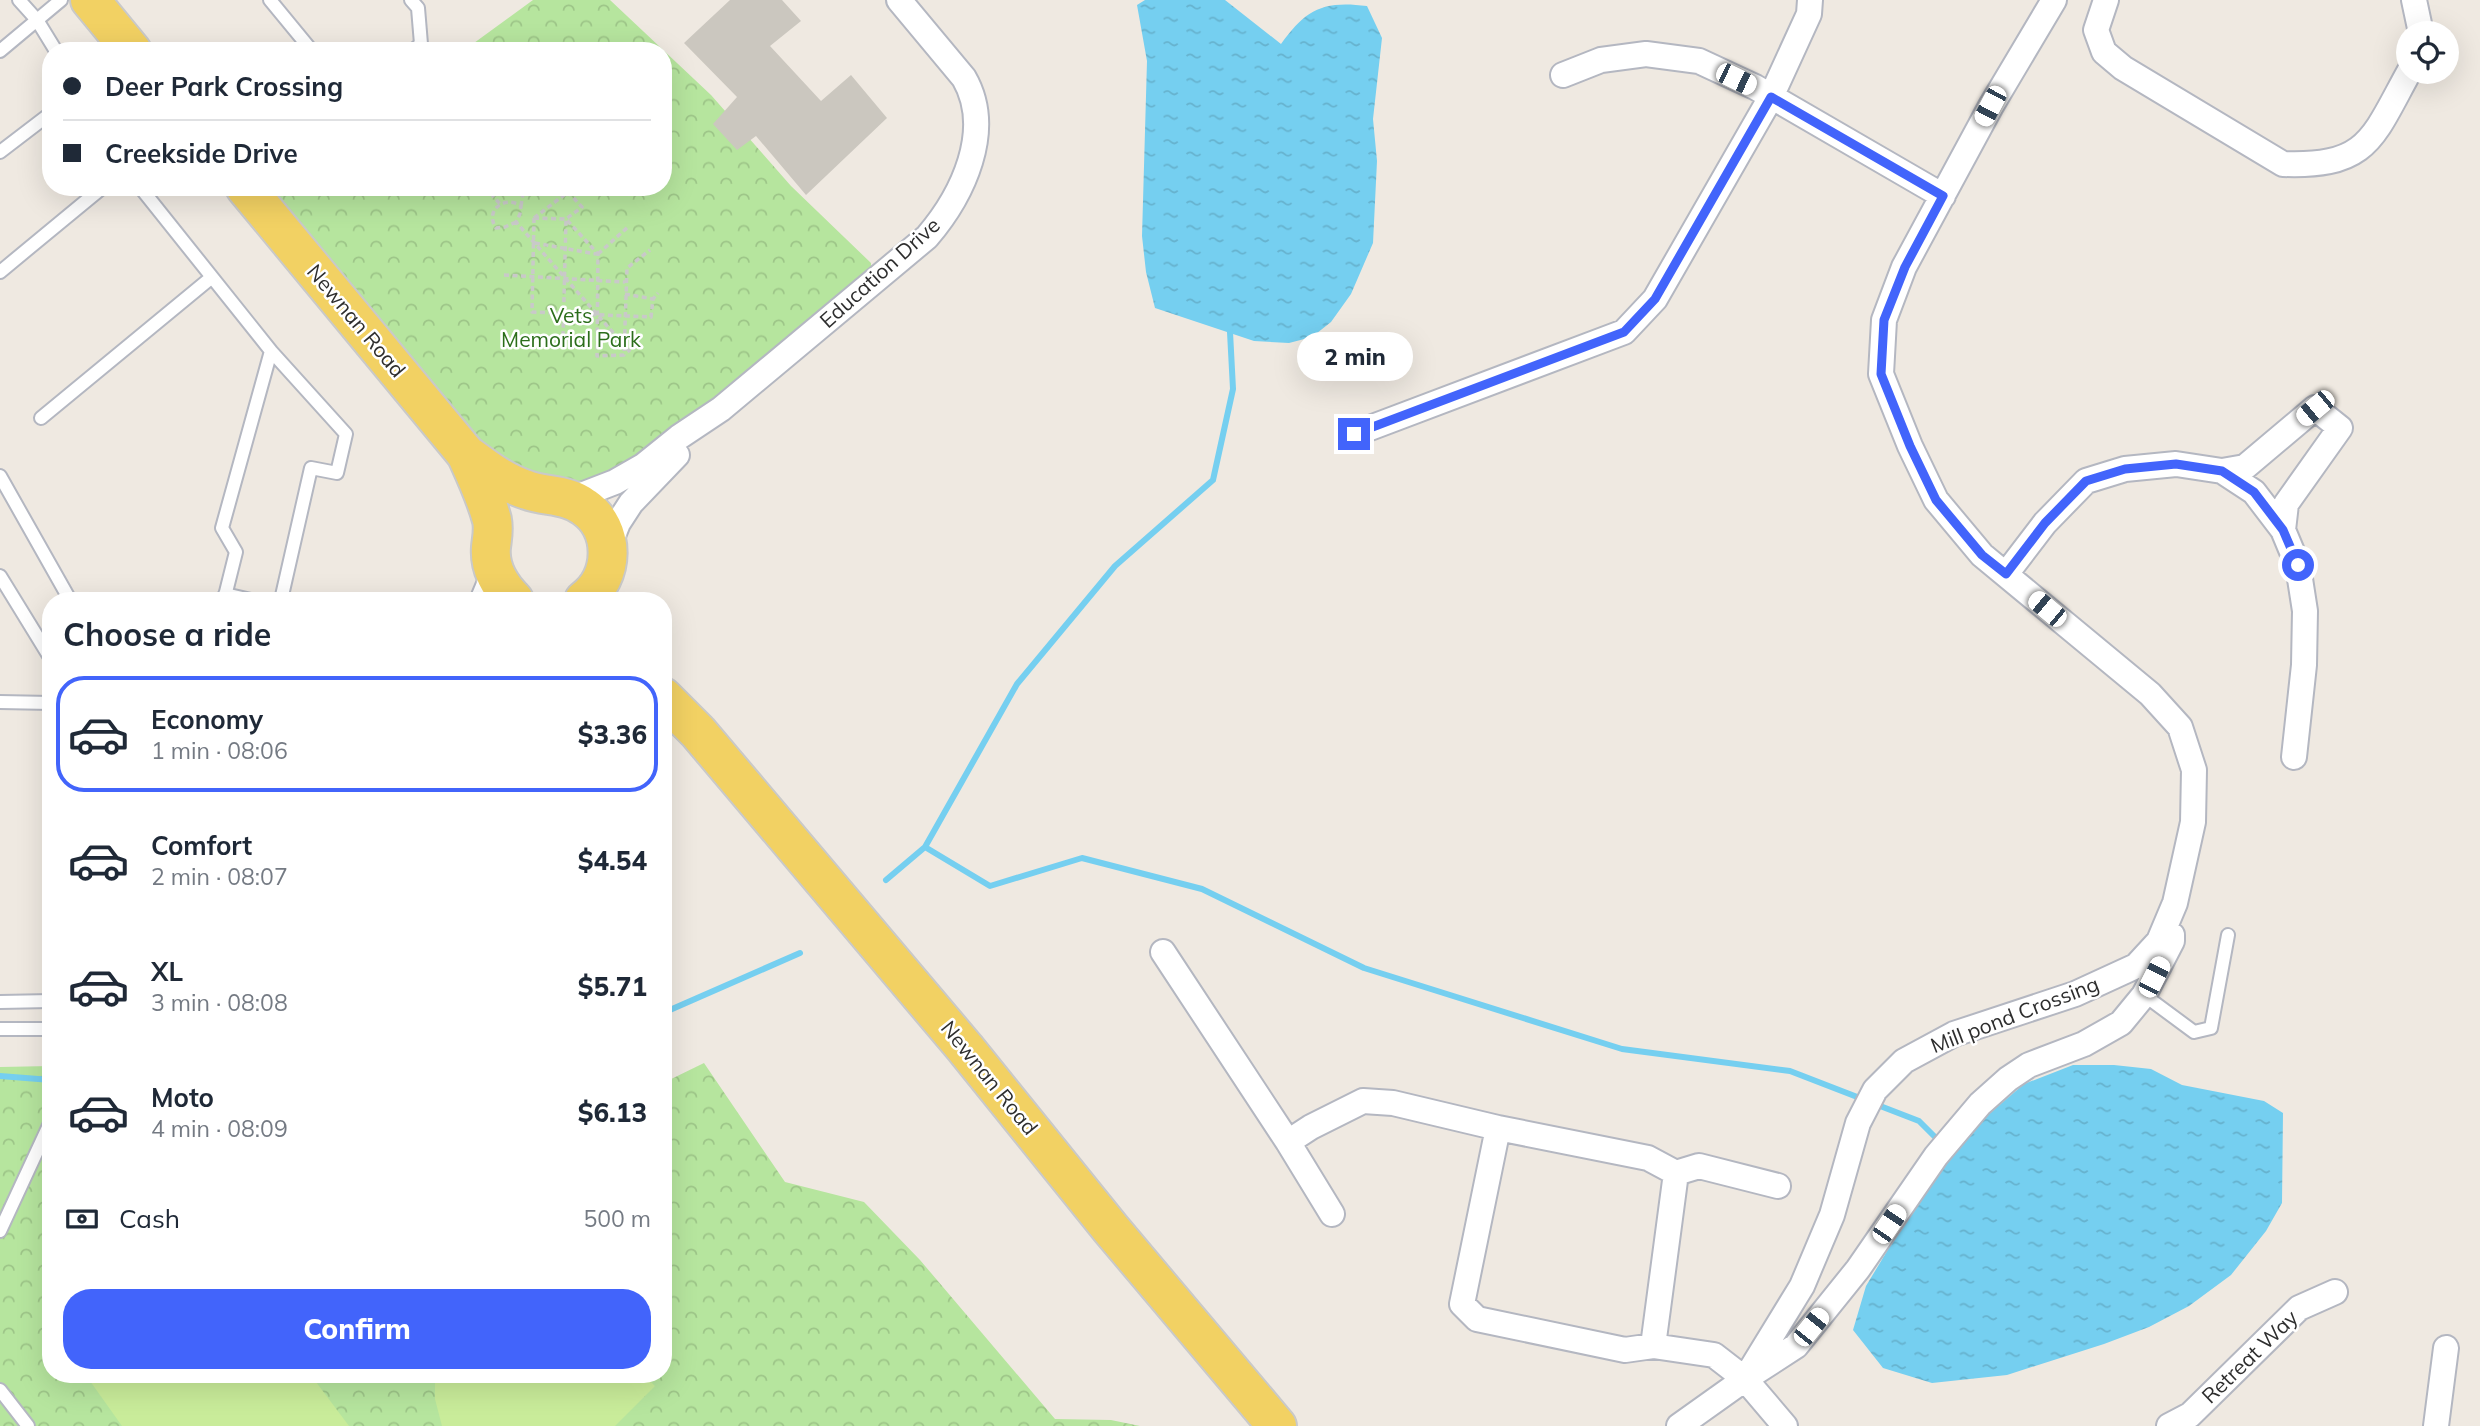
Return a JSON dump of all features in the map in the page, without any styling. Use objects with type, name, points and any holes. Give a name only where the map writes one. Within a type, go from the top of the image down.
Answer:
[{"type":"main road","points":[[90,0],[125,42]]},
{"type":"main road","name":"Newnan Road","points":[[252,196],[466,454],[506,482],[585,507],[597,519],[604,533],[603,581]]},
{"type":"main road","name":"Newnan Road","points":[[466,454],[485,498],[492,523],[495,575],[505,592]]},
{"type":"main road","points":[[492,548],[501,520],[514,507],[529,499],[559,497]]},
{"type":"main road","name":"Newnan Road","points":[[672,695],[698,732]]},
{"type":"main road","name":"Newnan Road","points":[[672,706],[698,732],[965,1048],[1111,1229],[1277,1426]]},
{"type":"street","name":"Education Drive","points":[[559,497],[628,475],[721,410],[927,237],[951,205],[965,176],[975,131],[972,92],[964,78],[899,0]]},
{"type":"street","points":[[1354,434],[1624,332],[1655,299],[1771,97],[1809,14],[1810,0]]},
{"type":"street","name":"Mill pond Crossing","points":[[1679,1426],[1745,1379],[1802,1286],[1832,1215],[1858,1123],[1875,1090],[1904,1061],[1954,1034],[2075,994],[2136,966],[2159,941],[2175,903],[2193,822],[2194,770],[2180,727],[2150,694],[1982,555],[1936,500],[1910,446],[1881,374],[1884,320],[1905,267],[1990,106],[2054,0]]},
{"type":"street","points":[[2106,0],[2096,30],[2104,52],[2123,68],[2283,164],[2310,165],[2345,158],[2364,147],[2379,127],[2402,84]]},
{"type":"street","points":[[2414,0],[2418,21]]},
{"type":"street","points":[[1563,75],[1601,60],[1646,54],[1699,61],[1771,97],[1943,196]]},
{"type":"street","points":[[2006,574],[2045,523],[2086,481],[2125,469],[2176,464],[2222,471],[2245,467],[2315,408],[2340,428],[2286,504],[2283,530]]},
{"type":"street","name":"Education Drive","points":[[603,581],[618,523],[631,503],[721,410]]},
{"type":"street","points":[[2222,471],[2254,492],[2283,530],[2298,565],[2305,611],[2304,665],[2294,757]]},
{"type":"street","points":[[1745,1379],[1796,1346],[1858,1269],[1936,1156],[1980,1104],[2008,1079],[2029,1065],[2084,1044],[2121,1023],[2144,995],[2172,941],[2175,903]]},
{"type":"street","points":[[1163,952],[1332,1214]]},
{"type":"street","points":[[1288,1142],[1311,1127],[1363,1101],[1393,1103],[1498,1128],[1648,1158],[1676,1173],[1699,1166],[1778,1186]]},
{"type":"street","points":[[1498,1128],[1462,1304],[1477,1319],[1625,1350],[1653,1346],[1714,1355],[1745,1379],[1786,1426]]},
{"type":"street","points":[[1653,1346],[1676,1173]]},
{"type":"street","name":"Retreat Way","points":[[2173,1425],[2190,1415],[2299,1308],[2334,1292]]},
{"type":"street","points":[[2436,1426],[2446,1348]]},
{"type":"lane","points":[[19,0],[37,20],[50,42]]},
{"type":"lane","points":[[0,51],[61,0]]},
{"type":"lane","points":[[270,0],[305,42]]},
{"type":"lane","points":[[411,0],[418,8],[421,42]]},
{"type":"lane","points":[[0,152],[42,120]]},
{"type":"lane","points":[[0,272],[92,196]]},
{"type":"lane","points":[[148,196],[271,351],[346,434],[337,474],[311,468],[283,592]]},
{"type":"lane","points":[[41,418],[212,277]]},
{"type":"lane","points":[[226,592],[236,552],[222,528],[271,351]]},
{"type":"lane","points":[[0,476],[65,592]]},
{"type":"lane","points":[[480,592],[492,548]]},
{"type":"lane","points":[[0,576],[42,644]]},
{"type":"lane","points":[[0,702],[42,703]]},
{"type":"lane","points":[[2144,995],[2194,1032],[2211,1028],[2228,935]]},
{"type":"lane","points":[[0,1002],[42,1001]]},
{"type":"lane","points":[[0,1029],[42,1029]]},
{"type":"lane","points":[[0,1231],[42,1140]]},
{"type":"lane","points":[[0,1390],[28,1426]]},
{"type":"path","points":[[493,196],[500,204]]},
{"type":"path","points":[[522,206],[508,201],[500,204],[493,211],[492,222],[496,228],[505,228],[516,222],[520,214],[522,206],[523,196]]},
{"type":"path","points":[[534,218],[563,196]]},
{"type":"path","points":[[534,218],[566,219],[582,207],[572,196]]},
{"type":"path","points":[[534,218],[532,312],[651,317],[653,299],[658,293]]},
{"type":"path","points":[[564,337],[566,219]]},
{"type":"path","points":[[566,219],[598,254],[597,356],[624,355],[626,268],[650,250]]},
{"type":"path","points":[[516,222],[630,352]]},
{"type":"path","points":[[598,254],[629,226]]},
{"type":"path","points":[[534,243],[598,254]]},
{"type":"path","points":[[505,275],[625,282]]},
{"type":"path","points":[[625,294],[653,299]]},
{"type":"green space","name":"Vets Memorial Park","points":[[533,0],[610,0],[655,42],[475,42]]},
{"type":"green space","name":"Vets Memorial Park","points":[[672,58],[711,95],[791,186],[871,263],[871,285],[633,461],[575,489],[504,468],[273,196],[672,196]]},
{"type":"green space","points":[[704,1063],[785,1182],[864,1202],[920,1260],[1055,1419],[1111,1420],[1140,1426],[0,1426],[0,1067],[42,1066],[42,1383],[672,1383],[672,1079]]},
{"type":"green space","points":[[91,1383],[317,1383],[349,1426],[122,1426]]},
{"type":"green space","points":[[435,1383],[652,1383],[655,1386],[615,1426],[442,1426],[435,1399]]},
{"type":"water","points":[[1145,0],[1225,0],[1281,44],[1298,23],[1316,10],[1338,5],[1367,6],[1382,38],[1373,119],[1377,161],[1373,243],[1351,294],[1331,322],[1312,337],[1289,343],[1254,341],[1155,308],[1146,272],[1142,236],[1147,61],[1137,5]]},
{"type":"water","points":[[2073,1065],[2151,1069],[2182,1085],[2264,1101],[2283,1113],[2282,1203],[2266,1231],[2231,1275],[2189,1306],[2149,1327],[2104,1344],[2007,1375],[1932,1383],[1883,1368],[1853,1330],[1866,1286],[1904,1223],[1962,1137],[2024,1084]]},
{"type":"building","points":[[730,0],[782,0],[801,21],[770,46],[821,101],[851,75],[887,118],[806,195],[756,136],[737,150],[713,124],[737,97],[684,43]]},
{"type":"waterway","points":[[886,880],[925,847],[1017,684],[1115,566],[1213,480],[1233,389],[1230,332]]},
{"type":"waterway","points":[[925,847],[990,886],[1082,858],[1202,889],[1364,968],[1622,1049],[1790,1071],[1865,1100]]},
{"type":"waterway","points":[[672,1009],[800,953]]},
{"type":"waterway","points":[[0,1076],[42,1079]]},
{"type":"waterway","points":[[1875,1104],[1919,1121],[1940,1142]]},
{"type":"route","points":[[1354,434],[1624,332],[1655,299],[1771,97],[1943,196],[1905,267],[1884,320],[1881,374],[1910,446],[1936,500],[1982,555],[2006,574],[2045,523],[2086,481],[2125,469],[2176,464],[2222,471],[2254,492],[2283,530],[2298,565]]}]
